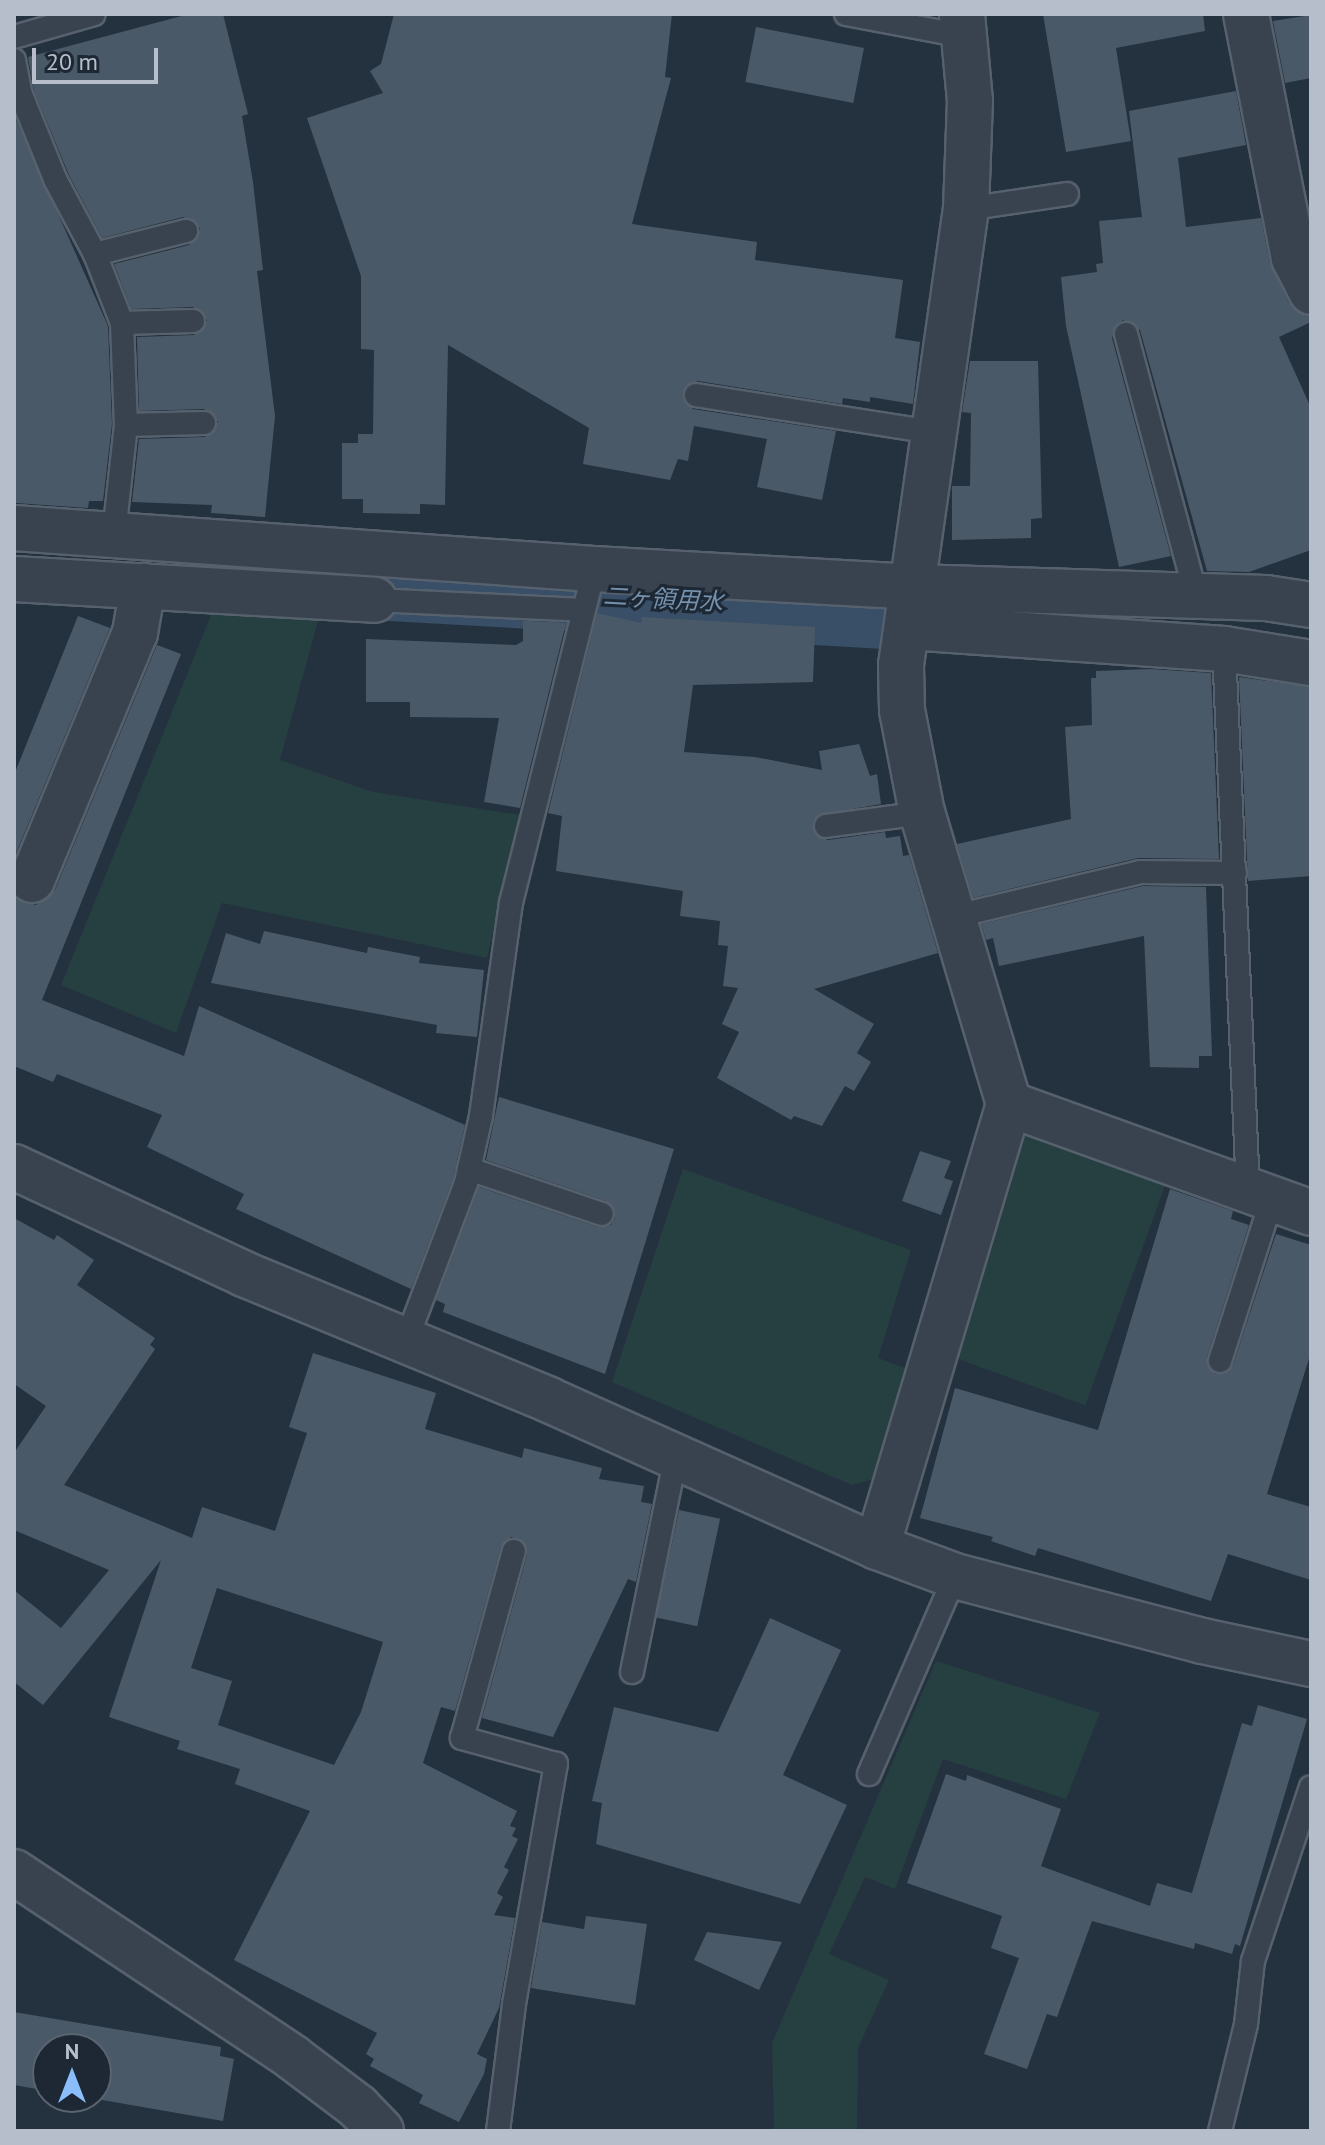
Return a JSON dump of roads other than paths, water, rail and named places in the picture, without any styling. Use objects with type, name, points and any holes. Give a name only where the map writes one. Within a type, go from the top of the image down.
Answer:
[{"type":"street","points":[[1246,14],[1294,258],[1311,292]]},
{"type":"street","points":[[877,1547],[1009,1104],[922,813],[902,710],[901,665],[966,209],[970,101],[963,25]]},
{"type":"street","points":[[14,528],[114,533],[588,589],[911,607],[1311,663]]},
{"type":"street","points":[[14,579],[374,600]]},
{"type":"street","points":[[32,880],[135,633],[143,586]]},
{"type":"street","points":[[911,607],[1196,596],[1311,605]]},
{"type":"street","points":[[1009,1104],[1277,1201]]},
{"type":"street","points":[[14,1167],[244,1274],[676,1455],[877,1547],[955,1576],[1203,1641],[1311,1664]]},
{"type":"street","points":[[14,1872],[292,2057],[358,2107],[381,2131]]},
{"type":"lane","points":[[14,37],[94,14]]},
{"type":"lane","points":[[846,14],[963,25]]},
{"type":"lane","points":[[14,60],[18,96],[56,181],[95,254],[122,323],[126,425],[114,533]]},
{"type":"lane","points":[[966,209],[1067,194]]},
{"type":"lane","points":[[95,254],[186,231]]},
{"type":"lane","points":[[122,323],[193,321]]},
{"type":"lane","points":[[1126,334],[1196,596]]},
{"type":"lane","points":[[696,395],[933,432]]},
{"type":"lane","points":[[126,425],[204,423]]},
{"type":"lane","points":[[374,600],[588,589],[511,903],[469,1169],[406,1341]]},
{"type":"lane","points":[[1220,1361],[1277,1201],[1235,873],[1224,649]]},
{"type":"lane","points":[[826,826],[922,813]]},
{"type":"lane","points":[[952,917],[1141,872],[1235,873]]},
{"type":"lane","points":[[469,1169],[602,1214]]},
{"type":"lane","points":[[632,1672],[676,1455]]},
{"type":"lane","points":[[498,2131],[514,2004],[556,1764],[462,1738],[514,1551]]},
{"type":"lane","points":[[869,1774],[955,1576]]},
{"type":"lane","points":[[1220,2131],[1246,2024],[1253,1961],[1311,1787]]},
{"type":"waterway","name":"二ヶ領用水","points":[[283,577],[991,617]]}]
